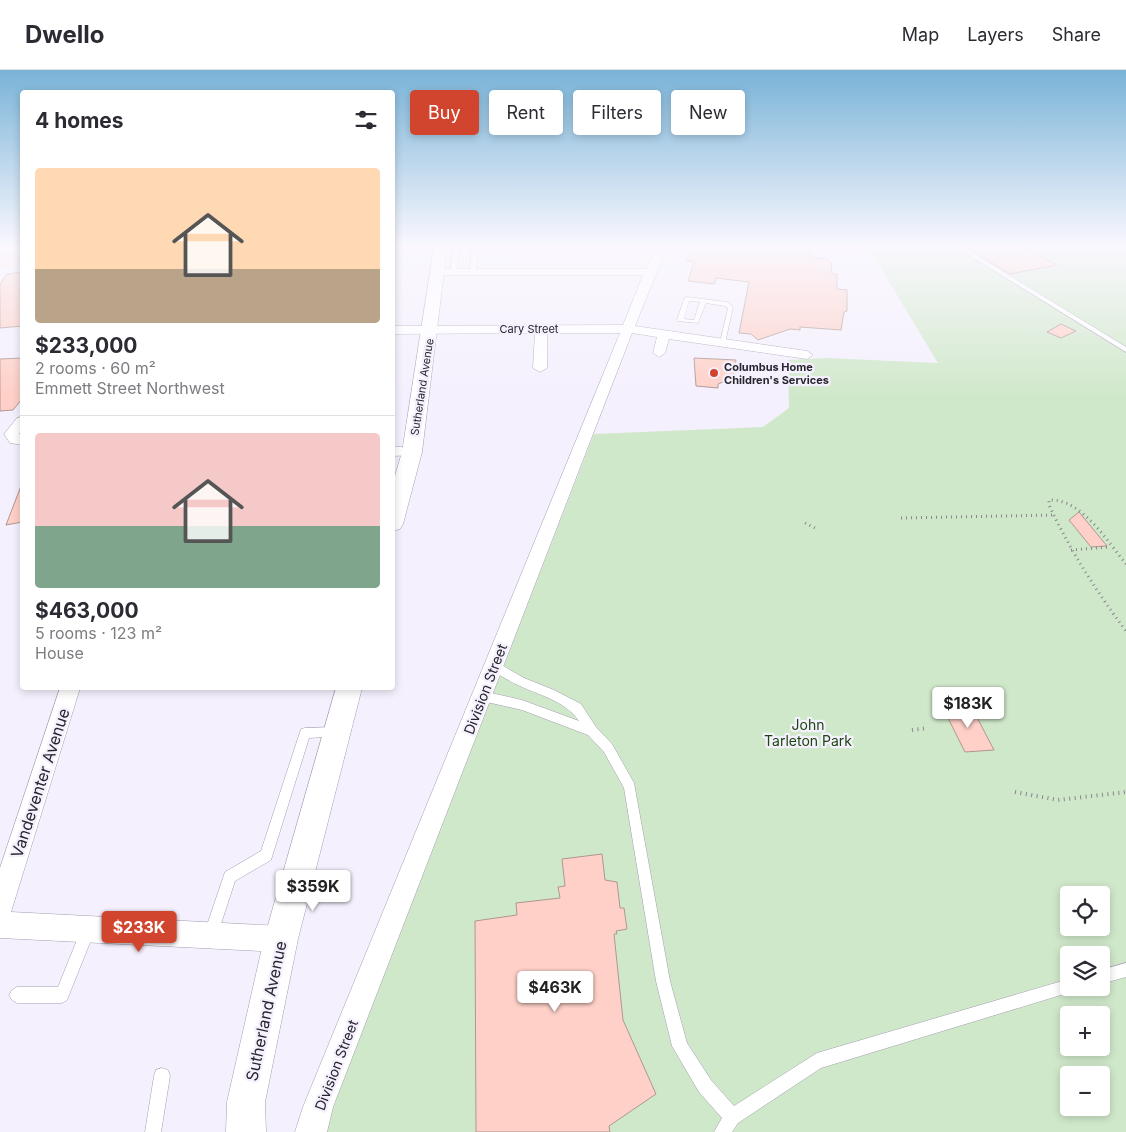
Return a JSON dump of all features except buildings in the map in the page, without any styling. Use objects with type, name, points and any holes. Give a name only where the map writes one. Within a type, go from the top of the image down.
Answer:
[{"type":"street","name":"Sutherland Avenue","points":[[395,515],[412,452],[431,329],[440,297]]},
{"type":"street","name":"Division Street","points":[[311,1132],[318,1107],[641,297]]},
{"type":"street","points":[[540,368],[541,329]]},
{"type":"street","name":"Cary Street","points":[[395,330],[628,330]]},
{"type":"street","points":[[628,330],[807,355]]},
{"type":"street","points":[[659,353],[664,335]]},
{"type":"street","points":[[19,440],[11,434],[20,423]]},
{"type":"street","points":[[395,451],[412,452]]},
{"type":"street","name":"Vandeventer Avenue","points":[[0,906],[69,690]]},
{"type":"street","name":"Sutherland Avenue","points":[[246,1132],[246,1102],[281,939],[348,690]]},
{"type":"street","points":[[0,925],[281,939]]},
{"type":"lane","points":[[1039,297],[1126,350]]},
{"type":"lane","points":[[704,301],[727,304],[731,308],[724,342]]},
{"type":"lane","points":[[493,665],[520,682],[550,693],[577,708],[592,731],[608,748],[630,787],[663,981],[680,1046],[705,1086],[732,1118]]},
{"type":"lane","points":[[482,696],[551,714],[592,731]]},
{"type":"lane","points":[[211,935],[230,877],[266,855],[304,733],[337,732]]},
{"type":"lane","points":[[18,995],[62,995],[88,929]]},
{"type":"lane","points":[[1110,974],[1126,970]]},
{"type":"lane","points":[[722,1132],[732,1118],[817,1061],[1060,989]]},
{"type":"lane","points":[[153,1132],[162,1076]]},
{"type":"path","points":[[1126,564],[1073,505],[1059,499],[1049,500],[1071,550],[1092,585],[1126,631]]},
{"type":"path","points":[[900,518],[1054,514]]},
{"type":"path","points":[[804,523],[815,528]]},
{"type":"path","points":[[1071,550],[1111,547]]},
{"type":"path","points":[[912,730],[927,728]]},
{"type":"path","points":[[1015,792],[1058,800],[1126,792]]},
{"type":"green space","name":"John Tarleton Park","points":[[898,297],[1126,297],[1126,1132],[326,1132],[333,1103],[594,434],[763,427],[789,408],[788,360],[827,358],[938,363]]},
{"type":"place","name":"Columbus Home Children's Services","points":[[714,373]]}]
